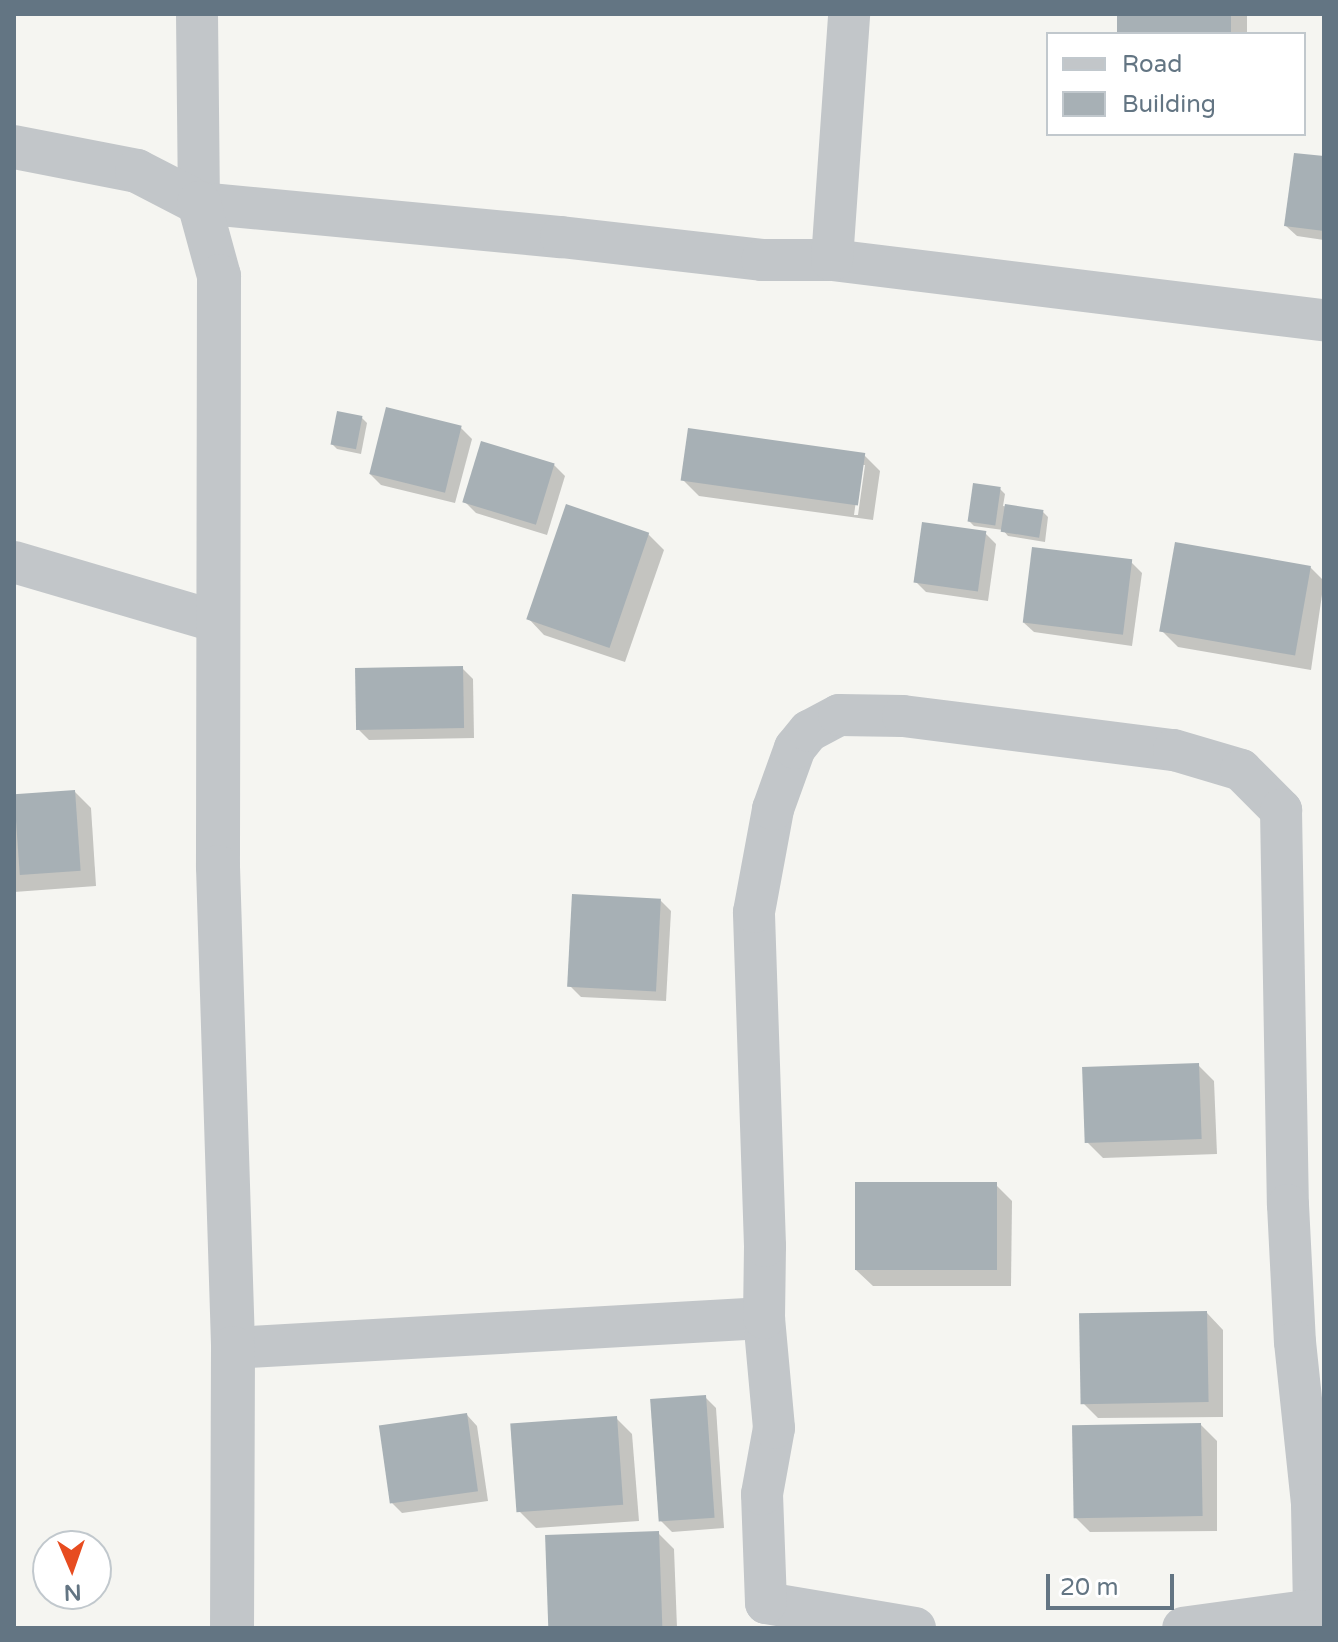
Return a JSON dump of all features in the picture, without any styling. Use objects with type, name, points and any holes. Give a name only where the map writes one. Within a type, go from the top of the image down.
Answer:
[{"type":"street","points":[[197,14],[199,203],[219,276],[218,867],[233,1348],[232,1628]]},
{"type":"street","points":[[832,260],[849,14]]},
{"type":"street","points":[[14,147],[137,171],[199,203],[561,237],[762,260],[832,260],[1324,320]]},
{"type":"street","points":[[14,562],[218,622]]},
{"type":"street","points":[[915,1628],[766,1615],[762,1494],[774,1428],[764,1318],[765,1246],[754,912],[773,809],[795,748],[809,731],[839,715],[903,716],[1174,750],[1241,770],[1281,810],[1288,1205],[1295,1342],[1319,1610],[1183,1628]]},
{"type":"street","points":[[233,1348],[764,1318]]},
{"type":"building","points":[[1117,14],[1231,14],[1231,32],[1117,32]]},
{"type":"building","points":[[1294,153],[1324,156],[1324,231],[1284,226]]},
{"type":"building","points":[[386,407],[462,426],[445,493],[369,474]]},
{"type":"building","points":[[337,411],[363,416],[356,449],[331,444]]},
{"type":"building","points":[[688,428],[865,453],[858,505],[681,480]]},
{"type":"building","points":[[481,441],[555,464],[536,525],[462,502]]},
{"type":"building","points":[[973,483],[1001,487],[995,526],[968,522]]},
{"type":"building","points":[[566,504],[649,533],[609,648],[526,619]]},
{"type":"building","points":[[1005,504],[1044,510],[1039,538],[1001,532]]},
{"type":"building","points":[[922,522],[986,531],[978,591],[914,582]]},
{"type":"building","points":[[1175,542],[1311,566],[1295,656],[1159,632]]},
{"type":"building","points":[[1032,547],[1132,559],[1123,635],[1023,622]]},
{"type":"building","points":[[463,666],[464,728],[356,730],[355,668]]},
{"type":"building","points":[[75,790],[81,871],[20,875],[14,794]]},
{"type":"building","points":[[572,894],[661,899],[656,992],[567,987]]},
{"type":"building","points":[[1199,1063],[1202,1139],[1085,1143],[1082,1067]]},
{"type":"building","points":[[855,1182],[997,1182],[997,1270],[855,1270]]},
{"type":"building","points":[[1207,1311],[1209,1402],[1081,1404],[1079,1313]]},
{"type":"building","points":[[706,1395],[715,1518],[659,1522],[650,1399]]},
{"type":"building","points":[[467,1413],[478,1491],[390,1504],[379,1425]]},
{"type":"building","points":[[617,1416],[623,1505],[516,1512],[510,1423]]},
{"type":"building","points":[[1201,1423],[1203,1516],[1074,1518],[1072,1425]]},
{"type":"building","points":[[659,1531],[662,1628],[548,1628],[545,1535]]}]
